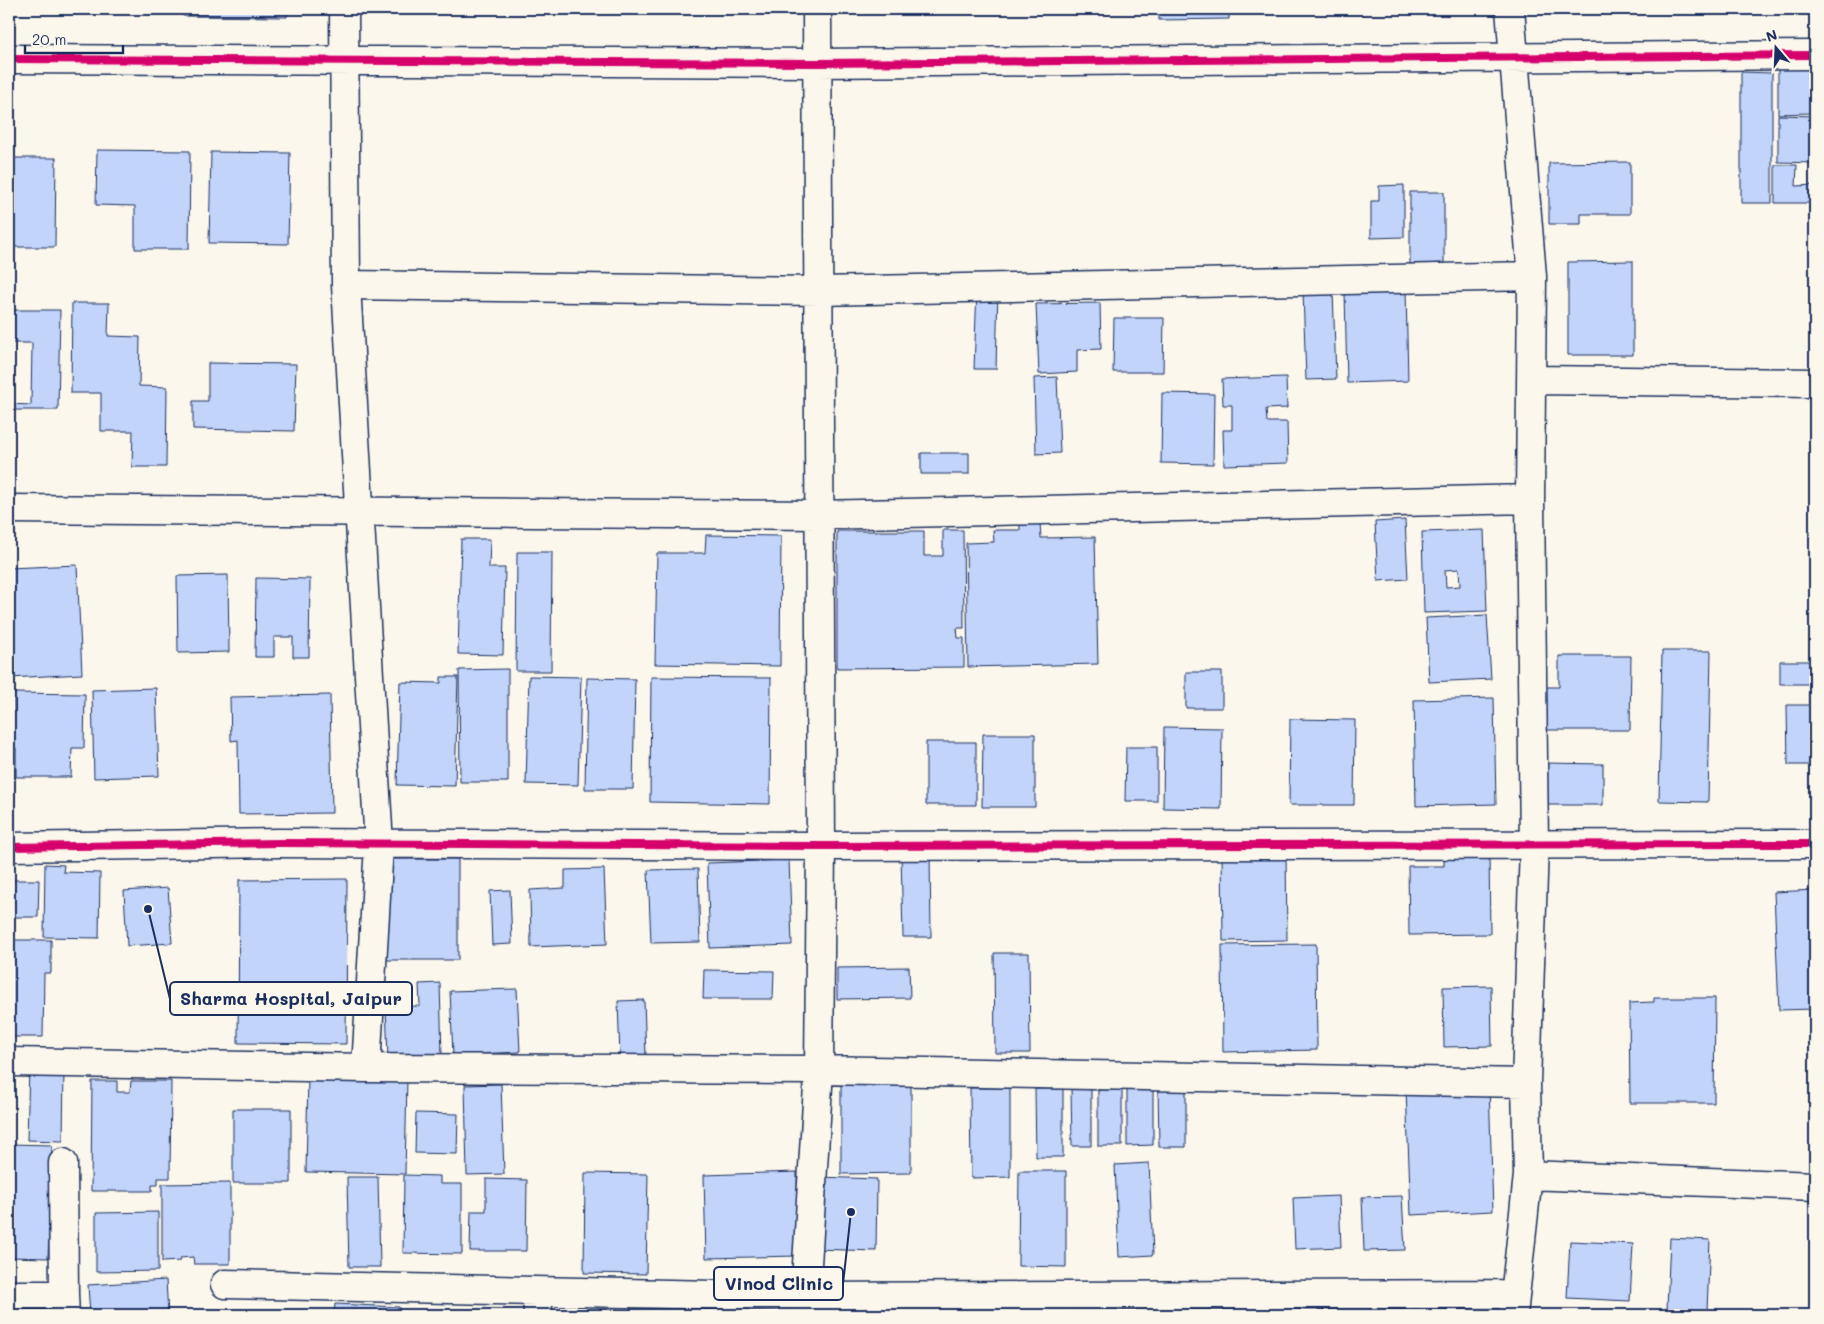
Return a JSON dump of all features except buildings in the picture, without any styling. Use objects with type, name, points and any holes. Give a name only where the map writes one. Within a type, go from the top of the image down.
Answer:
[{"type":"street","points":[[344,9],[346,285],[379,845],[366,1068]]},
{"type":"street","points":[[806,1306],[819,1070],[822,846],[818,515],[817,9]]},
{"type":"street","points":[[225,1284],[538,1304],[806,1306],[1514,1305],[1528,1175],[1526,1083],[1534,846],[1530,499],[1532,276],[1510,9]]},
{"type":"street","points":[[9,59],[817,63],[1815,55]]},
{"type":"street","points":[[346,285],[819,291],[1532,276]]},
{"type":"street","points":[[1531,380],[1815,383]]},
{"type":"street","points":[[9,509],[818,515],[1530,499]]},
{"type":"street","points":[[9,847],[278,843],[822,846],[1815,844]]},
{"type":"street","points":[[9,1062],[366,1068],[819,1070],[1526,1083]]},
{"type":"street","points":[[9,1295],[64,1305],[64,1163]]},
{"type":"street","points":[[1528,1175],[1815,1186]]},
{"type":"cycle path","points":[[9,59],[817,63],[1815,55]]},
{"type":"cycle path","points":[[9,847],[278,843],[821,846],[1815,844]]},
{"type":"place","name":"Sharma Hospital, Jaipur","points":[[148,909]]},
{"type":"place","name":"Vinod Clinic","points":[[851,1212]]}]
